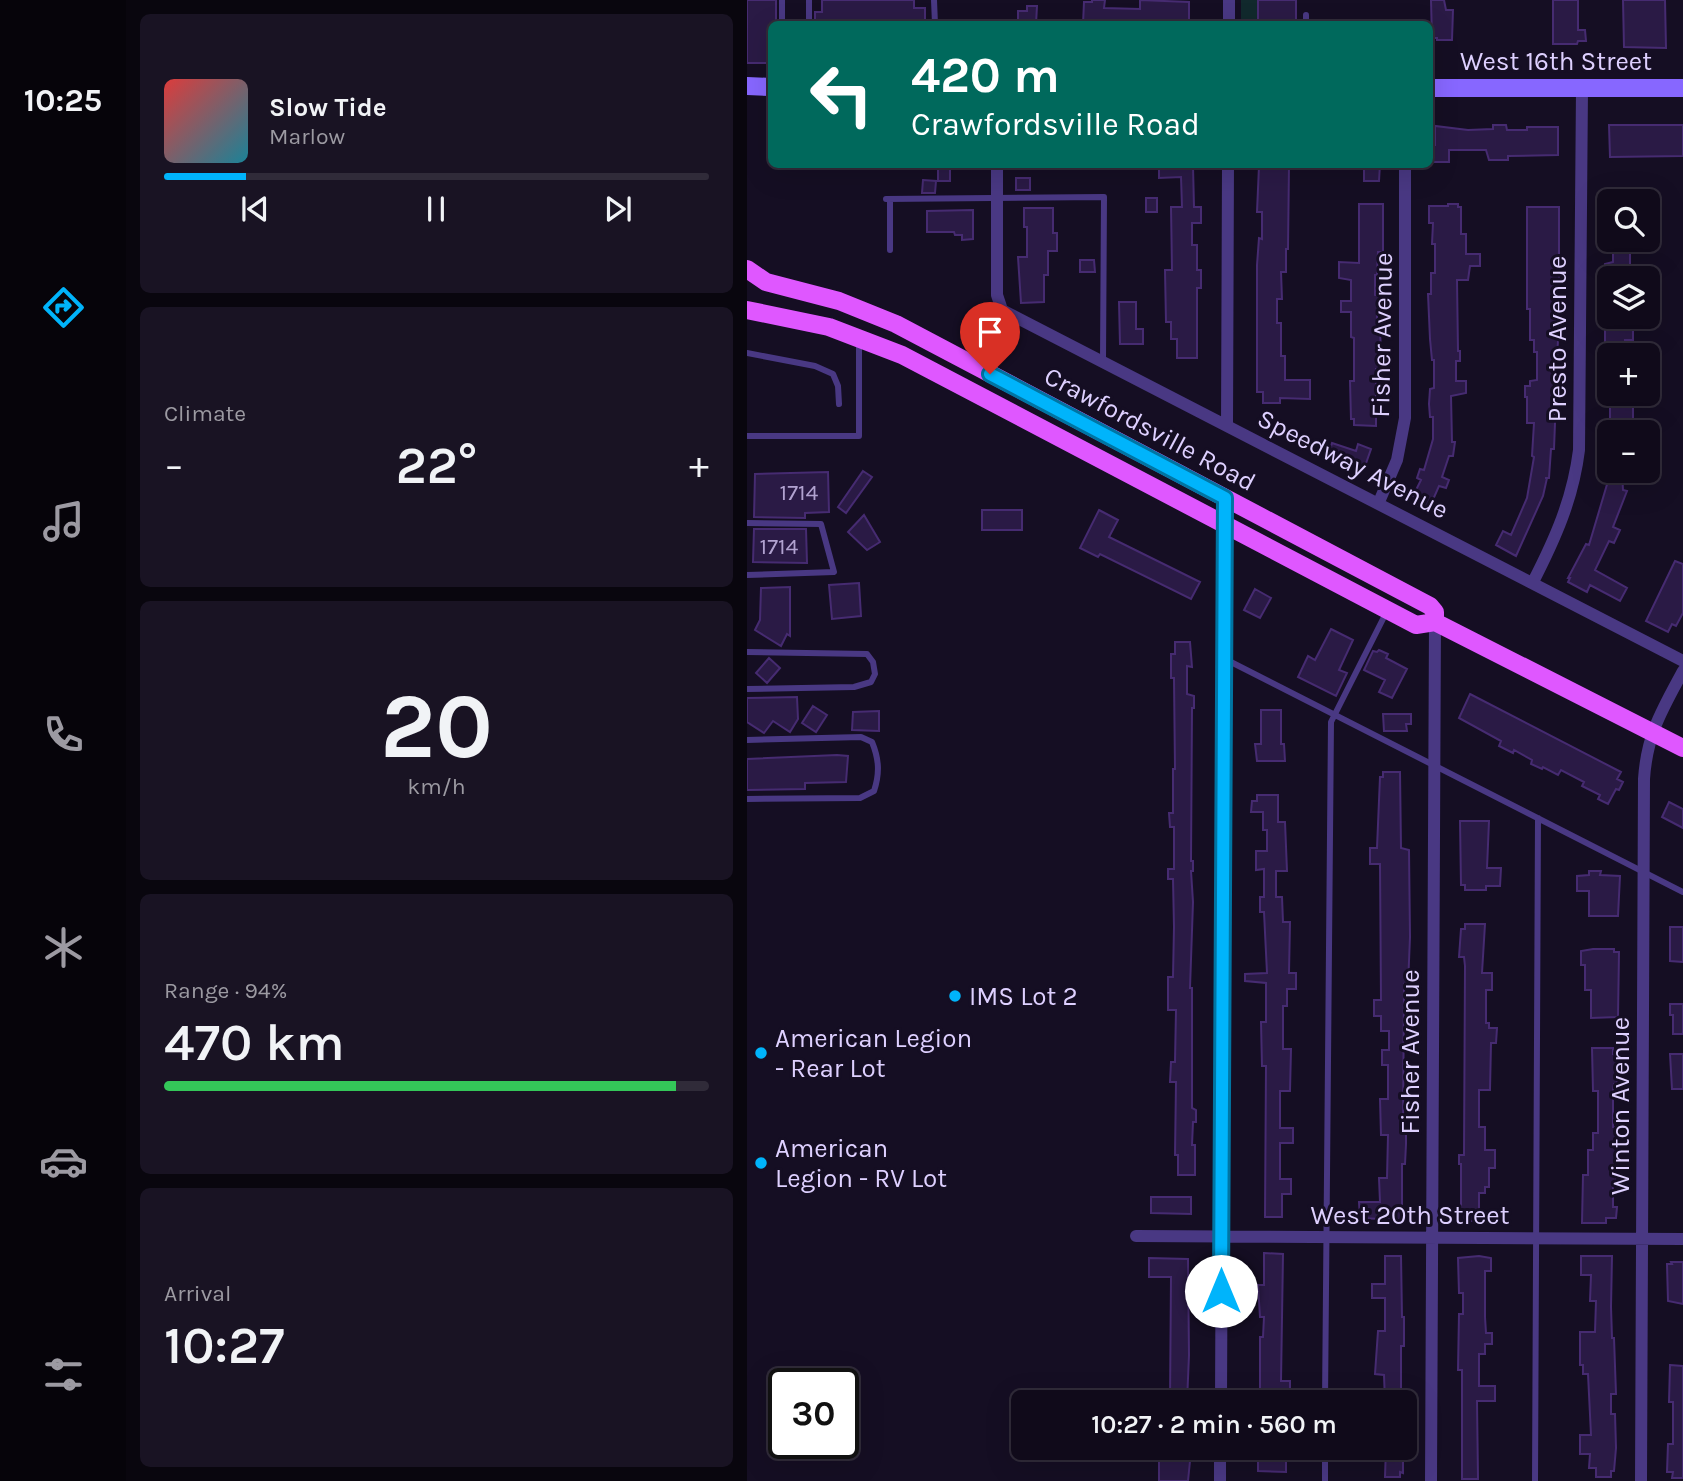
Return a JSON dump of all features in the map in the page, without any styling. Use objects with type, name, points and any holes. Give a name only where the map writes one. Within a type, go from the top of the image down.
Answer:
[{"type":"main road","name":"Crawfordsville Road","points":[[747,269],[766,282],[839,301],[887,320],[1430,606],[1435,612],[1435,622]]},
{"type":"main road","name":"Crawfordsville Road","points":[[747,310],[804,321],[859,337],[925,366],[1417,625],[1435,622],[1683,748]]},
{"type":"street","points":[[1229,0],[1229,21]]},
{"type":"street","points":[[747,86],[768,87]]},
{"type":"street","name":"West 16th Street","points":[[1433,88],[1683,88]]},
{"type":"street","name":"Presto Avenue","points":[[1533,582],[1565,513],[1579,450],[1582,88]]},
{"type":"street","points":[[997,168],[997,198]]},
{"type":"street","points":[[1227,425],[1228,168]]},
{"type":"street","name":"Fisher Avenue","points":[[1379,502],[1397,460],[1405,418],[1405,168]]},
{"type":"street","name":"Speedway Avenue","points":[[997,198],[997,295],[1003,310],[1683,661]]},
{"type":"street","points":[[1221,1390],[1225,498]]},
{"type":"street","name":"Fisher Avenue","points":[[1431,1481],[1435,622]]},
{"type":"street","name":"Winton Avenue","points":[[1641,1481],[1644,779],[1652,732],[1683,671]]},
{"type":"street","name":"West 20th Street","points":[[1136,1236],[1683,1239]]},
{"type":"street","points":[[1220,1460],[1220,1481]]},
{"type":"lane","points":[[782,0],[782,21]]},
{"type":"lane","points":[[809,0],[809,21]]},
{"type":"lane","points":[[934,0],[935,21]]},
{"type":"lane","points":[[1306,15],[1306,21]]},
{"type":"lane","points":[[890,250],[888,199],[1104,197],[1103,361]]},
{"type":"lane","points":[[747,436],[859,436],[859,337]]},
{"type":"lane","points":[[747,353],[815,366],[833,374],[838,386],[839,404]]},
{"type":"lane","points":[[747,523],[821,524],[834,572],[747,575]]},
{"type":"lane","points":[[1325,1390],[1330,722],[1388,610]]},
{"type":"lane","points":[[747,652],[867,654],[873,662],[875,674],[871,682],[854,687],[747,689]]},
{"type":"lane","points":[[1225,659],[1683,892]]},
{"type":"lane","points":[[747,740],[861,737],[871,742],[879,766],[874,790],[860,798],[747,799]]},
{"type":"lane","points":[[1535,1481],[1538,818]]},
{"type":"lane","points":[[1325,1460],[1325,1481]]},
{"type":"green space","points":[[1241,0],[1258,0],[1258,21],[1241,21]]},
{"type":"building","points":[[747,0],[776,0],[776,21],[768,21],[768,63],[747,63]]},
{"type":"building","points":[[822,0],[914,0],[914,8],[925,8],[925,21],[815,21],[815,12],[822,12]]},
{"type":"building","points":[[1105,0],[1104,8],[1140,9],[1140,0],[1189,2],[1189,21],[1083,21],[1084,2]]},
{"type":"building","points":[[1258,0],[1296,0],[1296,21],[1258,21]]},
{"type":"building","points":[[1431,0],[1444,0],[1446,10],[1453,10],[1452,40],[1433,38]]},
{"type":"building","points":[[1553,0],[1578,0],[1578,30],[1585,30],[1586,41],[1578,41],[1577,44],[1553,44]]},
{"type":"building","points":[[1623,0],[1665,0],[1666,48],[1624,47]]},
{"type":"building","points":[[1027,6],[1037,6],[1036,21],[1018,21],[1018,11],[1027,11]]},
{"type":"building","points":[[1493,125],[1506,125],[1507,130],[1558,127],[1558,155],[1508,156],[1508,160],[1489,160],[1486,150],[1449,150],[1449,162],[1433,162],[1435,126],[1468,130],[1493,129]]},
{"type":"building","points":[[1609,125],[1683,125],[1683,156],[1610,157]]},
{"type":"building","points":[[1159,168],[1193,168],[1194,207],[1201,207],[1201,223],[1192,223],[1192,245],[1197,245],[1197,270],[1201,270],[1201,288],[1197,288],[1197,358],[1177,358],[1177,339],[1171,339],[1171,322],[1166,322],[1165,270],[1172,270],[1171,207],[1182,207],[1181,177],[1159,178]]},
{"type":"building","points":[[1259,168],[1289,168],[1288,249],[1286,272],[1281,272],[1282,299],[1277,299],[1277,323],[1281,323],[1281,356],[1285,356],[1285,380],[1310,380],[1310,399],[1280,398],[1280,403],[1263,403],[1263,392],[1257,392],[1257,265],[1259,238],[1262,239],[1262,212],[1257,212]]},
{"type":"building","points":[[1364,168],[1380,168],[1379,181],[1364,181]]},
{"type":"building","points":[[938,169],[950,169],[950,181],[938,181]]},
{"type":"building","points":[[1016,178],[1030,178],[1030,190],[1016,190]]},
{"type":"building","points":[[923,180],[936,181],[935,193],[922,193]]},
{"type":"building","points":[[1146,198],[1157,198],[1157,212],[1146,212]]},
{"type":"building","points":[[1359,204],[1383,204],[1383,252],[1378,252],[1375,275],[1375,295],[1382,296],[1382,310],[1377,310],[1382,369],[1376,369],[1376,426],[1354,425],[1354,419],[1351,419],[1350,381],[1354,381],[1354,338],[1351,337],[1351,312],[1341,312],[1341,301],[1351,301],[1351,280],[1339,278],[1339,262],[1359,263]]},
{"type":"building","points":[[1458,204],[1458,207],[1461,207],[1461,234],[1466,234],[1466,254],[1480,254],[1480,266],[1470,266],[1468,280],[1457,280],[1460,361],[1456,361],[1456,381],[1466,381],[1466,393],[1451,396],[1452,442],[1455,442],[1453,456],[1449,456],[1442,477],[1449,480],[1446,488],[1439,486],[1428,511],[1412,503],[1421,480],[1417,478],[1420,469],[1424,470],[1433,439],[1433,417],[1430,417],[1429,404],[1430,389],[1434,388],[1434,360],[1428,294],[1431,294],[1431,273],[1435,273],[1435,244],[1432,244],[1433,223],[1429,223],[1429,206]]},
{"type":"building","points":[[1527,207],[1559,207],[1559,280],[1554,280],[1553,300],[1558,340],[1552,380],[1558,380],[1558,397],[1549,478],[1516,556],[1496,545],[1503,531],[1511,535],[1527,498],[1534,457],[1534,423],[1527,423],[1525,397],[1525,386],[1530,386],[1530,381],[1537,380],[1537,352],[1534,352],[1534,340],[1530,340],[1530,309],[1527,309]]},
{"type":"building","points":[[1024,208],[1053,208],[1053,233],[1057,233],[1057,251],[1048,251],[1048,275],[1044,275],[1044,302],[1021,303],[1018,257],[1027,257]]},
{"type":"building","points":[[973,210],[973,239],[962,240],[962,235],[955,235],[954,232],[927,232],[927,211]]},
{"type":"building","points":[[1613,252],[1630,252],[1630,266],[1605,266],[1613,262]]},
{"type":"building","points":[[1080,260],[1094,260],[1095,272],[1080,272]]},
{"type":"building","points":[[1119,302],[1136,302],[1136,329],[1143,329],[1143,344],[1120,344]]},
{"type":"building","points":[[1605,329],[1633,329],[1633,340],[1625,340],[1625,343],[1605,343]]},
{"type":"building","points":[[1610,406],[1633,406],[1633,420],[1610,420]]},
{"type":"building","points":[[1332,443],[1356,451],[1358,444],[1371,449],[1364,469],[1328,457]]},
{"type":"building","points":[[863,471],[872,477],[846,513],[838,507]]},
{"type":"building","points":[[828,472],[829,512],[805,513],[805,518],[754,517],[755,474]]},
{"type":"building","points":[[1607,483],[1623,483],[1623,490],[1627,491],[1613,527],[1620,530],[1614,543],[1609,541],[1595,570],[1627,588],[1620,601],[1590,585],[1587,592],[1568,582],[1586,544],[1589,545]]},
{"type":"building","points":[[982,510],[1022,510],[1022,530],[982,530]]},
{"type":"building","points":[[1099,510],[1118,520],[1109,537],[1200,582],[1191,599],[1100,554],[1098,557],[1080,548]]},
{"type":"building","points":[[864,515],[880,542],[867,550],[848,532]]},
{"type":"building","points":[[754,529],[806,529],[807,563],[753,562]]},
{"type":"building","points":[[1675,561],[1683,564],[1683,613],[1676,626],[1672,624],[1668,632],[1646,621]]},
{"type":"building","points":[[859,583],[861,616],[832,619],[829,585]]},
{"type":"building","points":[[790,587],[790,636],[787,634],[781,646],[755,630],[760,620],[761,588]]},
{"type":"building","points":[[1255,589],[1271,598],[1260,618],[1244,610]]},
{"type":"building","points":[[1331,629],[1353,640],[1339,670],[1347,673],[1336,696],[1298,677],[1308,656],[1315,660]]},
{"type":"building","points":[[1175,642],[1190,642],[1192,667],[1187,666],[1187,694],[1194,696],[1190,988],[1192,1108],[1196,1110],[1192,1145],[1195,1145],[1195,1175],[1178,1175],[1178,1155],[1175,1155],[1176,1082],[1170,1082],[1171,1062],[1175,1062],[1176,1010],[1168,1010],[1168,977],[1173,977],[1174,927],[1173,879],[1168,879],[1168,869],[1174,869],[1174,827],[1170,827],[1169,813],[1173,813],[1175,769],[1174,678],[1171,678],[1171,654],[1175,654]]},
{"type":"building","points":[[1379,650],[1388,654],[1386,658],[1407,669],[1392,698],[1379,692],[1385,680],[1364,670],[1373,651]]},
{"type":"building","points":[[769,658],[780,668],[767,683],[756,673]]},
{"type":"building","points":[[1470,694],[1621,772],[1617,779],[1623,782],[1619,790],[1616,789],[1608,804],[1598,799],[1600,795],[1582,786],[1584,782],[1561,770],[1558,775],[1543,767],[1542,769],[1514,750],[1513,753],[1499,746],[1501,741],[1459,718]]},
{"type":"building","points":[[797,697],[798,719],[790,732],[773,721],[764,733],[747,722],[747,698]]},
{"type":"building","points":[[813,706],[827,715],[816,732],[802,723]]},
{"type":"building","points":[[1261,710],[1281,710],[1281,744],[1284,744],[1285,761],[1257,761],[1255,744],[1261,744]]},
{"type":"building","points":[[879,711],[879,731],[852,730],[853,712]]},
{"type":"building","points":[[1383,714],[1411,714],[1411,724],[1406,724],[1407,731],[1384,731]]},
{"type":"building","points":[[848,756],[846,782],[805,783],[805,789],[747,790],[747,759]]},
{"type":"building","points":[[1383,772],[1400,772],[1401,848],[1409,850],[1410,937],[1408,985],[1404,984],[1403,1131],[1406,1131],[1406,1144],[1405,1164],[1402,1164],[1402,1220],[1360,1218],[1359,1202],[1380,1202],[1379,1178],[1387,1178],[1388,1135],[1381,1135],[1380,1099],[1388,1099],[1388,1065],[1382,1065],[1382,1050],[1389,1050],[1389,1031],[1381,1031],[1381,1016],[1374,1016],[1374,1000],[1381,1000],[1380,864],[1370,864],[1370,848],[1377,848],[1380,777],[1383,777]]},
{"type":"building","points":[[1257,795],[1278,795],[1278,822],[1285,822],[1287,871],[1276,871],[1276,897],[1282,897],[1283,922],[1290,922],[1289,973],[1296,973],[1296,989],[1287,989],[1287,1006],[1283,1006],[1283,1049],[1291,1049],[1290,1091],[1280,1091],[1280,1128],[1293,1128],[1293,1143],[1280,1143],[1280,1179],[1291,1179],[1291,1194],[1282,1194],[1282,1217],[1265,1217],[1266,1066],[1262,1066],[1261,1022],[1266,1022],[1266,983],[1245,981],[1245,974],[1267,973],[1264,912],[1260,912],[1260,897],[1264,897],[1264,869],[1256,870],[1256,851],[1267,851],[1267,830],[1263,830],[1263,812],[1251,812],[1252,801],[1257,801]]},
{"type":"building","points":[[1669,802],[1683,809],[1683,828],[1662,817]]},
{"type":"building","points":[[1460,821],[1489,821],[1487,868],[1501,868],[1500,886],[1486,886],[1486,890],[1465,890],[1465,885],[1461,885]]},
{"type":"building","points":[[1589,871],[1601,871],[1600,875],[1620,876],[1618,916],[1589,916],[1589,891],[1577,891],[1577,876],[1589,875]]},
{"type":"building","points":[[1465,924],[1485,924],[1482,973],[1492,973],[1492,990],[1486,990],[1486,1023],[1489,1023],[1489,1028],[1497,1028],[1496,1043],[1491,1043],[1490,1090],[1479,1090],[1479,1127],[1485,1127],[1485,1150],[1495,1150],[1495,1168],[1489,1168],[1489,1187],[1485,1187],[1485,1193],[1479,1193],[1479,1221],[1464,1221],[1464,1213],[1461,1213],[1459,1155],[1464,1155],[1465,966],[1464,957],[1459,957],[1461,929],[1465,929]]},
{"type":"building","points":[[1670,927],[1683,927],[1683,962],[1670,961]]},
{"type":"building","points":[[1614,949],[1614,952],[1619,952],[1618,1017],[1591,1018],[1591,990],[1585,990],[1585,965],[1581,965],[1581,951]]},
{"type":"building","points":[[1670,1004],[1683,1004],[1683,1034],[1673,1034]]},
{"type":"building","points":[[1592,1048],[1613,1048],[1613,1054],[1616,1054],[1617,1084],[1614,1084],[1613,1091],[1613,1127],[1616,1127],[1616,1186],[1613,1186],[1613,1207],[1617,1207],[1616,1218],[1606,1218],[1606,1223],[1582,1223],[1583,1175],[1588,1175],[1588,1150],[1593,1150],[1593,1133],[1598,1133],[1598,1091],[1593,1091]]},
{"type":"building","points":[[1670,1054],[1683,1054],[1683,1089],[1672,1089]]},
{"type":"building","points":[[1151,1197],[1191,1197],[1191,1214],[1151,1213]]},
{"type":"building","points":[[1264,1253],[1283,1254],[1281,1381],[1290,1381],[1290,1390],[1260,1390],[1260,1337],[1263,1337],[1264,1317],[1260,1317],[1258,1285],[1264,1285]]},
{"type":"building","points":[[1385,1256],[1401,1256],[1404,1346],[1401,1346],[1401,1390],[1385,1390],[1384,1375],[1375,1374],[1378,1331],[1385,1331],[1385,1298],[1372,1298],[1372,1284],[1385,1284]]},
{"type":"building","points":[[1581,1256],[1612,1256],[1611,1307],[1616,1394],[1611,1394],[1611,1414],[1615,1414],[1616,1448],[1611,1477],[1596,1477],[1596,1468],[1589,1468],[1590,1454],[1580,1454],[1580,1435],[1591,1435],[1588,1374],[1583,1374],[1583,1365],[1580,1365],[1580,1332],[1595,1332],[1596,1301],[1590,1301],[1591,1275],[1581,1275]]},
{"type":"building","points":[[1149,1258],[1188,1259],[1188,1390],[1170,1390],[1171,1277],[1149,1277]]},
{"type":"building","points":[[1458,1258],[1491,1258],[1491,1271],[1485,1271],[1485,1317],[1486,1333],[1492,1333],[1492,1344],[1485,1344],[1485,1354],[1479,1354],[1479,1386],[1495,1386],[1495,1401],[1477,1401],[1478,1479],[1462,1479],[1462,1370],[1458,1370],[1459,1314],[1463,1314],[1463,1293],[1459,1293]]},
{"type":"building","points":[[1671,1262],[1683,1262],[1683,1304],[1668,1301],[1667,1264],[1672,1264]]},
{"type":"building","points":[[1670,1365],[1683,1366],[1683,1478],[1672,1478],[1673,1472],[1667,1472],[1668,1444],[1673,1444],[1673,1402],[1669,1402]]},
{"type":"building","points":[[1159,1460],[1190,1461],[1188,1481],[1159,1481]]},
{"type":"building","points":[[1258,1460],[1286,1460],[1286,1472],[1258,1471]]},
{"type":"building","points":[[1386,1460],[1403,1460],[1403,1473],[1400,1472],[1400,1477],[1385,1477]]},
{"type":"place","name":"IMS Lot 2","points":[[955,996]]},
{"type":"place","name":"American Legion - Rear Lot","points":[[761,1053]]},
{"type":"place","name":"American Legion - RV Lot","points":[[761,1163]]},
{"type":"route","points":[[990,374],[1225,498],[1221,1291]]}]
